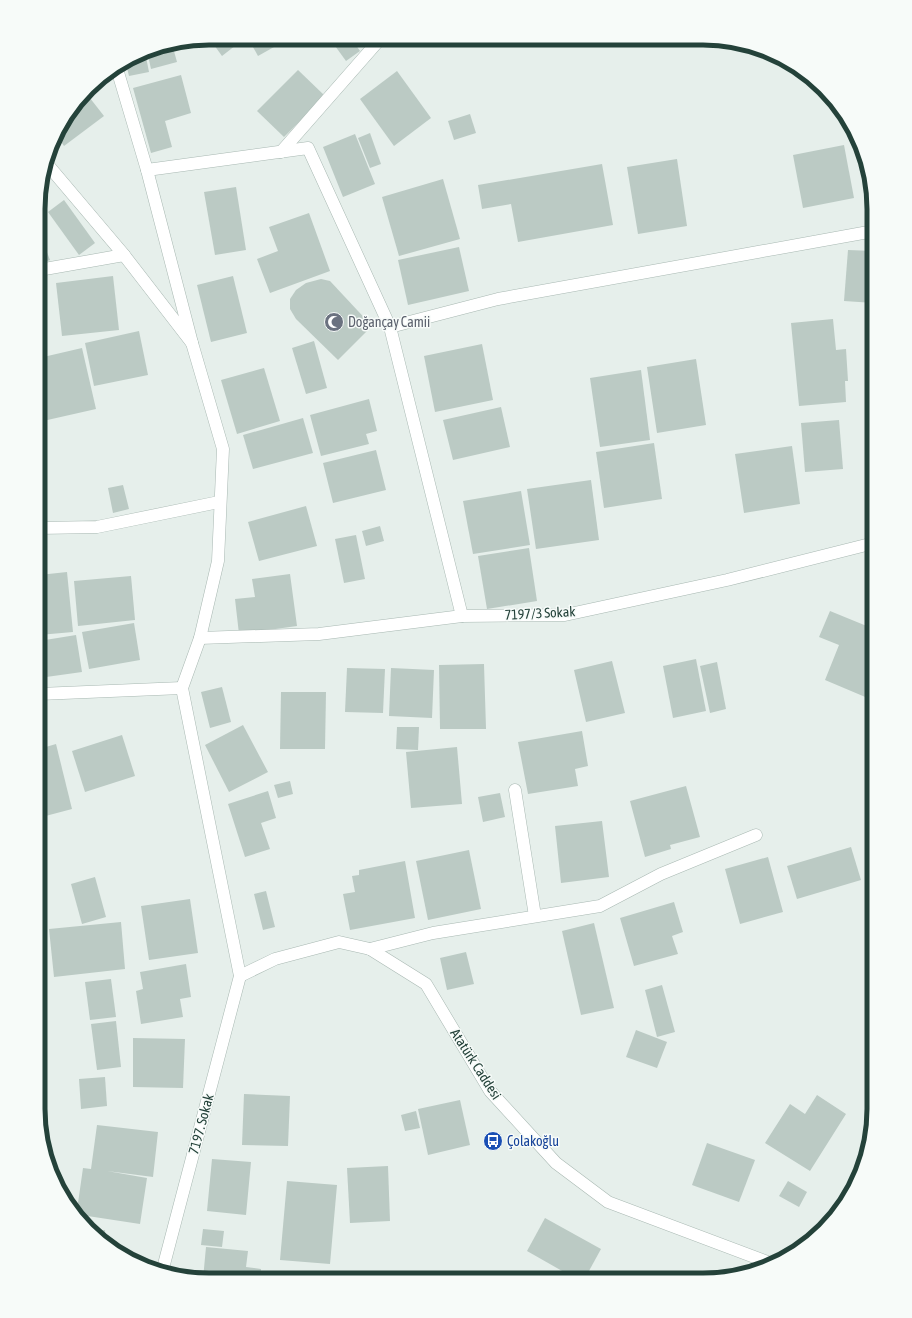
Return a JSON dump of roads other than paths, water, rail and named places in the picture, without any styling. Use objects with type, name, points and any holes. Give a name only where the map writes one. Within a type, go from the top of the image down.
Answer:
[{"type":"street","points":[[282,152],[375,45]]},
{"type":"street","points":[[118,73],[147,170],[192,343],[223,449],[219,502],[218,561],[200,638],[182,688],[240,976]]},
{"type":"street","points":[[147,170],[308,148],[390,327],[462,616]]},
{"type":"street","points":[[51,168],[124,255],[192,343]]},
{"type":"street","points":[[390,327],[498,299],[867,232]]},
{"type":"street","points":[[45,269],[124,255]]},
{"type":"street","points":[[45,528],[97,527],[219,502]]},
{"type":"street","name":"7197/3 Sokak","points":[[200,638],[318,634],[462,616],[565,615],[727,580],[867,545]]},
{"type":"street","points":[[45,694],[182,688]]},
{"type":"street","points":[[515,790],[535,916]]},
{"type":"street","points":[[370,949],[433,933],[600,906],[662,874],[756,835]]},
{"type":"street","name":"Atatürk Caddesi","points":[[240,976],[275,959],[339,942],[370,949],[426,984],[490,1091],[556,1163],[608,1202],[764,1261]]},
{"type":"street","name":"7197. Sokak","points":[[164,1266],[240,976]]},
{"type":"place","name":"Doğançay Camii","points":[[334,322]]},
{"type":"place","name":"Çolakoğlu","points":[[493,1141]]}]
